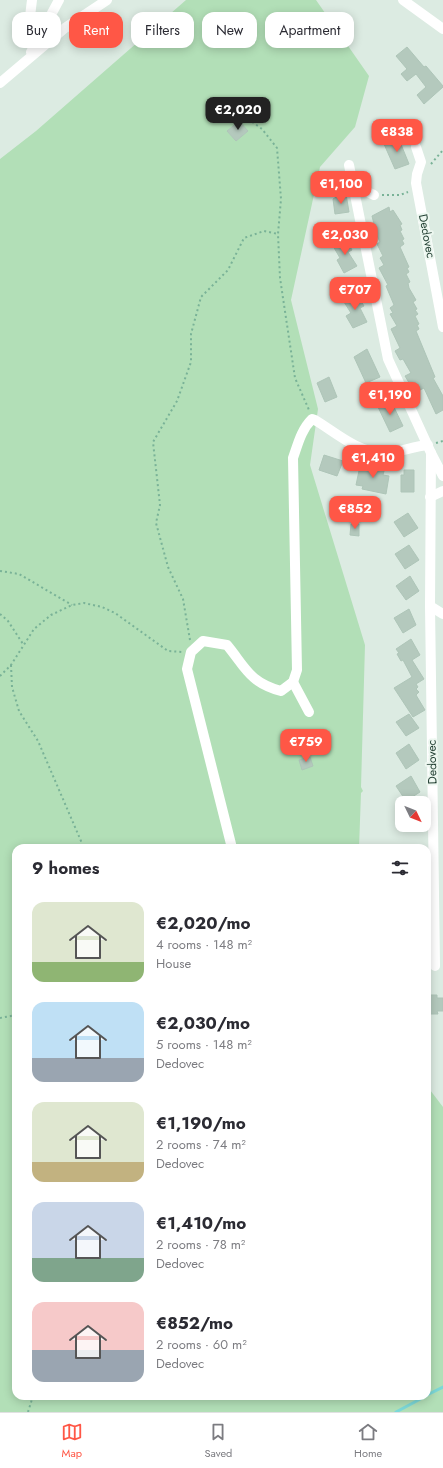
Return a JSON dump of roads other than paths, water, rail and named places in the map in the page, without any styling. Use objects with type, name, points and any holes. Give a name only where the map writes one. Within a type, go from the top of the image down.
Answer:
[{"type":"street","points":[[31,12],[32,0]]},
{"type":"street","points":[[53,12],[59,0]]},
{"type":"street","points":[[0,83],[65,28],[107,0]]},
{"type":"street","points":[[403,0],[443,29]]},
{"type":"street","points":[[27,59],[33,48]]},
{"type":"street","name":"Dedovec","points":[[416,147],[421,162],[417,174],[418,188],[443,327]]},
{"type":"street","name":"Dedovec","points":[[349,165],[388,359],[443,476]]},
{"type":"street","points":[[353,185],[374,195]]},
{"type":"street","points":[[231,844],[187,669],[191,652],[203,641],[227,645],[249,675],[267,687],[281,691],[293,682],[297,670],[293,458],[301,435],[312,419],[356,446],[376,453],[392,452],[417,446],[430,449]]},
{"type":"street","name":"Dedovec","points":[[430,449],[430,606],[435,966]]},
{"type":"street","points":[[430,497],[443,492]]},
{"type":"street","points":[[430,606],[443,614]]},
{"type":"street","points":[[293,682],[309,712]]},
{"type":"waterway","points":[[431,1393],[443,1387]]},
{"type":"waterway","points":[[396,1412],[418,1400]]}]
